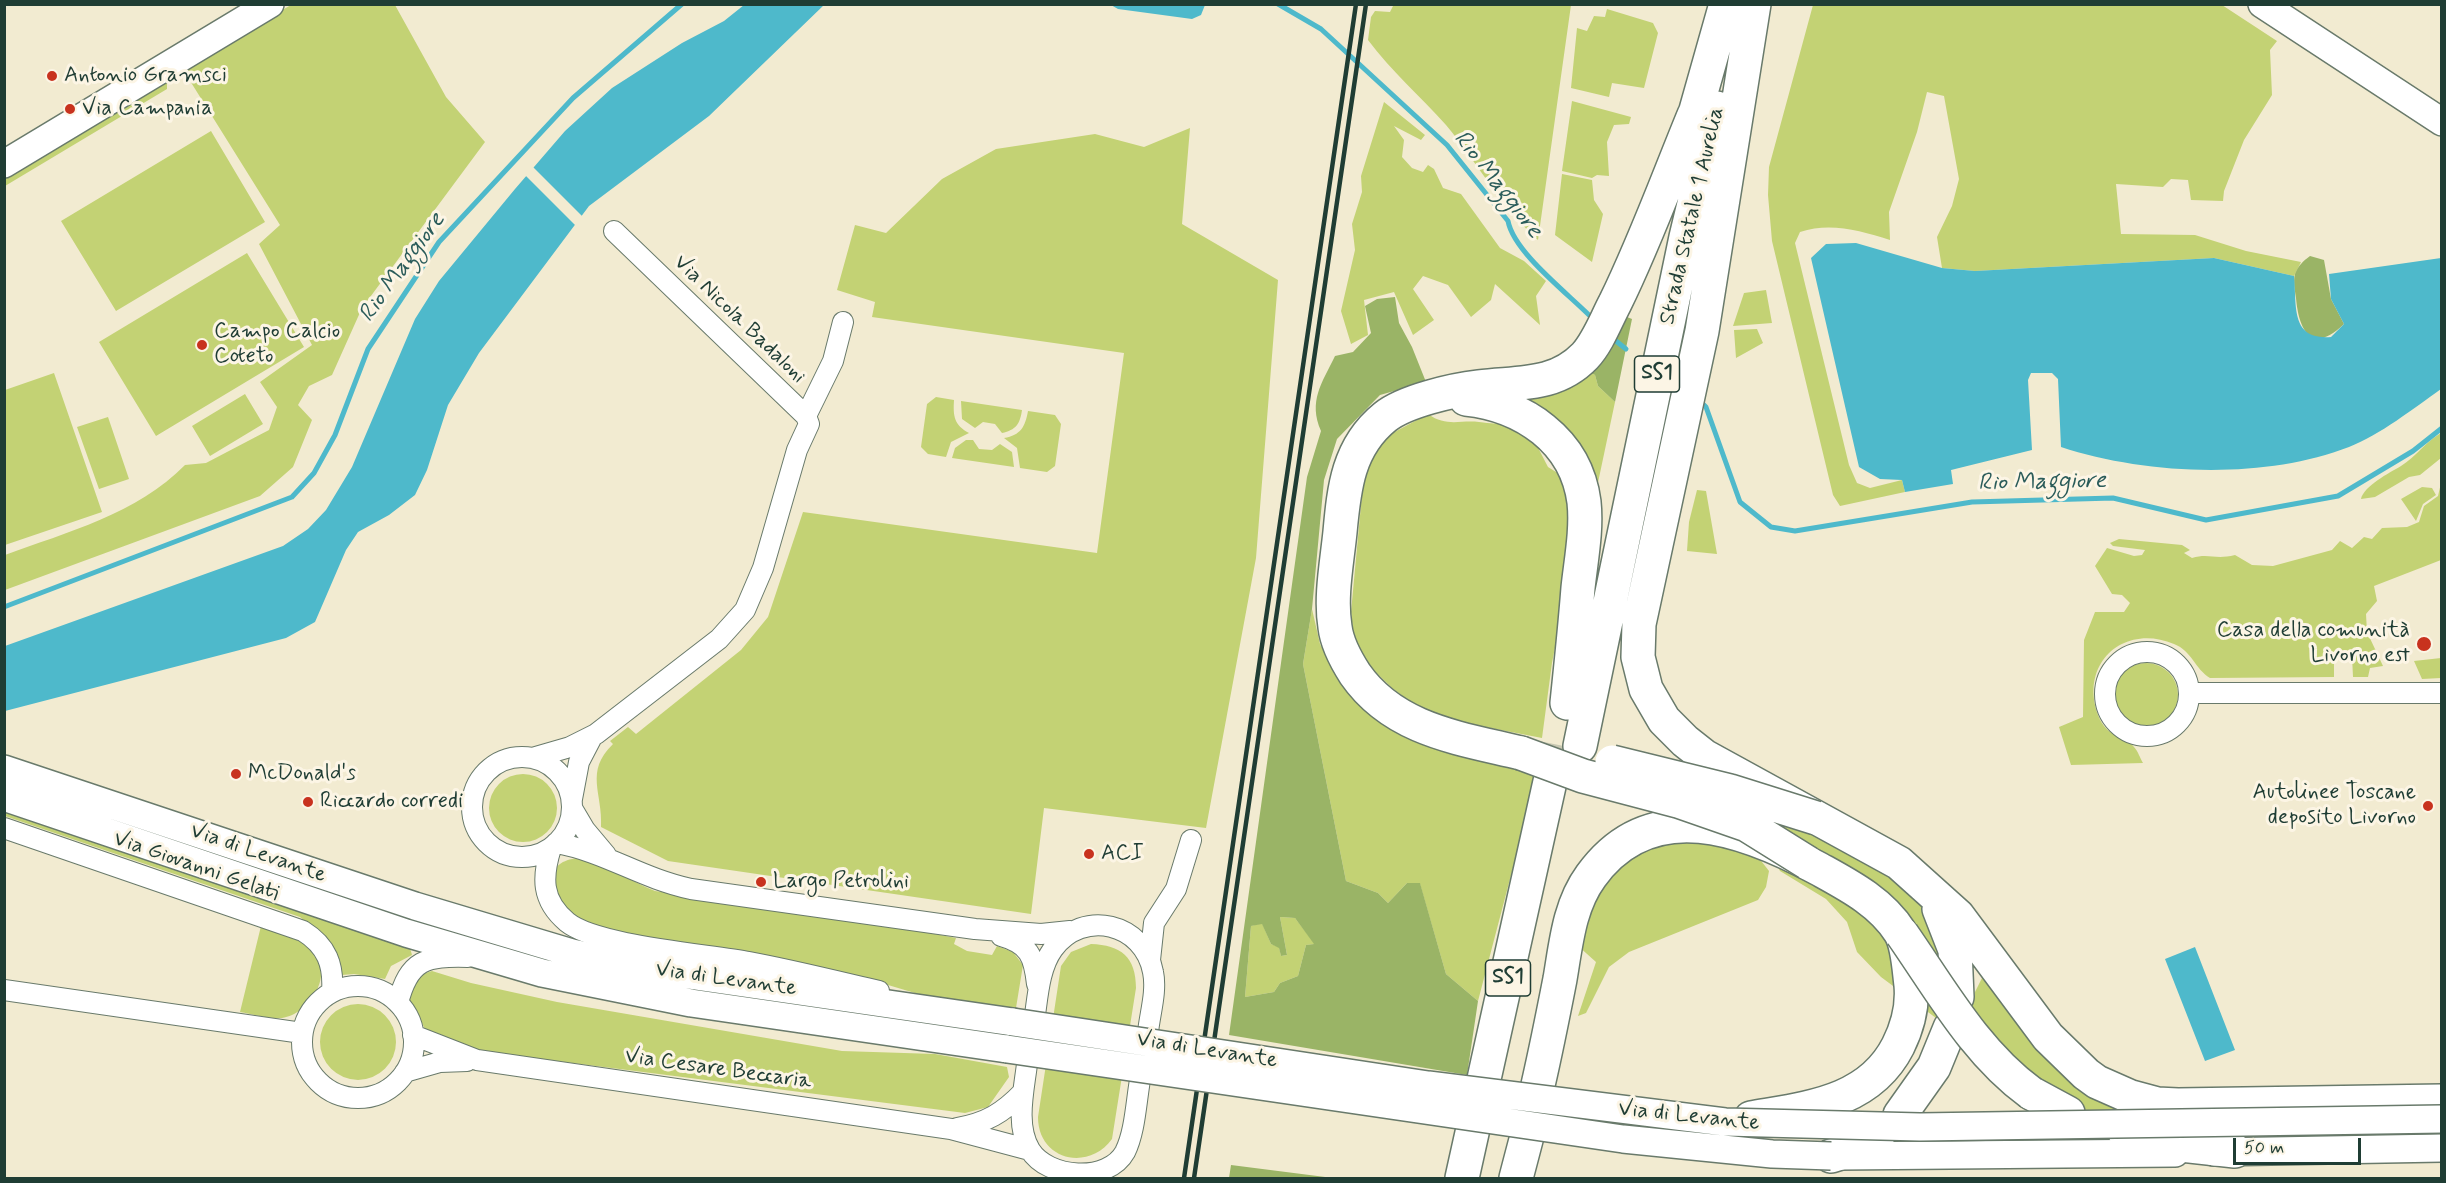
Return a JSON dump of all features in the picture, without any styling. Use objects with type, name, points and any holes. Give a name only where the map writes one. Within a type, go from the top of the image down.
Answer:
[{"type":"highway","name":"Strada Statale 1 Aurelia","points":[[1726,4],[1694,115],[1655,281],[1567,703],[1569,744],[1718,102],[1746,4]]},
{"type":"highway","points":[[1754,4],[1702,330],[1642,605],[1638,633],[1640,666],[1646,689],[1664,720],[1704,756],[1888,856],[1958,916],[2048,1037],[2086,1074],[2113,1090],[2157,1104],[2178,1105],[2442,1101]]},
{"type":"highway","points":[[1694,115],[1623,287],[1588,353],[1568,371],[1546,381],[1477,387],[1399,408],[1369,434],[1350,465],[1344,488],[1333,614],[1336,635],[1343,653],[1361,682],[1391,712],[1420,727],[1521,753],[1583,776],[1739,821],[1766,834],[1808,864],[1866,897],[1902,934],[1976,1041],[2005,1073],[2031,1093],[2068,1113]]},
{"type":"highway","points":[[1437,397],[1497,404],[1529,418],[1556,440],[1576,474],[1584,502],[1584,525],[1567,703]]},
{"type":"highway","points":[[1521,753],[1580,757],[1670,775],[1816,818]]},
{"type":"highway","name":"SS1","points":[[1462,1179],[1561,780],[1483,1179]]},
{"type":"highway","points":[[1516,1179],[1533,1111],[1572,916],[1590,877],[1615,850],[1650,831],[1689,825],[1731,831],[1808,864]]},
{"type":"highway","points":[[1928,889],[1942,914],[1955,950],[1957,997]]},
{"type":"highway","points":[[1725,1122],[1802,1109],[1841,1099],[1870,1081],[1884,1067],[1901,1039],[1911,1011],[1909,971],[1902,934]]},
{"type":"highway","points":[[1832,1156],[1857,1148],[1889,1126],[1934,1067],[1950,1028]]},
{"type":"highway","points":[[2125,1133],[2172,1143],[2235,1151]]},
{"type":"main road","points":[[4,164],[270,4]]},
{"type":"main road","points":[[2262,4],[2442,122]]},
{"type":"main road","name":"Via di Levante","points":[[4,769],[415,906],[572,952],[654,970],[926,1010],[1024,1038],[1623,1139],[1772,1154],[1832,1156],[2442,1148]]},
{"type":"main road","name":"Via di Levante","points":[[4,797],[406,933],[542,973],[691,1003],[1024,1038],[1725,1122],[1920,1127],[2442,1119]]},
{"type":"street","name":"Via Nicola Badaloni","points":[[592,737],[719,639],[745,610],[763,568],[796,450],[808,424],[806,416],[614,231]]},
{"type":"street","points":[[806,416],[833,361],[843,322]]},
{"type":"street","points":[[2143,652],[2160,654],[2175,663],[2185,676],[2189,693],[2182,717],[2170,729],[2154,736],[2137,735],[2121,728],[2110,716],[2104,700],[2106,683],[2114,668],[2127,657],[2143,652]]},
{"type":"street","points":[[2189,693],[2442,693]]},
{"type":"street","points":[[592,737],[532,759],[506,760],[485,774],[473,798],[474,819],[487,842],[504,854],[532,856],[554,845],[610,859],[628,870],[661,883],[691,889],[975,929],[1041,934],[1070,931],[1092,924],[1111,926],[1136,939],[1150,960]]},
{"type":"street","points":[[592,737],[579,762],[569,825],[554,845],[545,867],[544,889],[559,914],[576,929],[619,941],[749,962],[881,991],[926,1010]]},
{"type":"street","points":[[532,759],[555,770],[566,784],[572,804],[585,830],[610,859]]},
{"type":"street","name":"Via Giovanni Gelati","points":[[4,828],[303,931],[319,943],[330,960],[332,992]]},
{"type":"street","points":[[1148,1032],[1154,989],[1150,960],[1154,923],[1176,889],[1191,840]]},
{"type":"street","points":[[1127,933],[1154,923]]},
{"type":"street","points":[[975,929],[1016,940],[1026,949],[1035,961],[1038,990]]},
{"type":"street","points":[[1070,931],[1048,957],[1024,1038],[1022,1122],[1030,1150],[1054,1170],[1073,1176],[1097,1173],[1110,1167],[1124,1154]]},
{"type":"street","points":[[398,1003],[406,976],[421,963],[448,957],[490,958]]},
{"type":"street","points":[[352,986],[377,989],[398,1003],[408,1017],[413,1035],[412,1054],[405,1072],[381,1093],[360,1097],[339,1094],[321,1084],[309,1068],[302,1048],[302,1033],[310,1013],[332,992],[352,986]]},
{"type":"street","points":[[4,990],[302,1033]]},
{"type":"street","name":"Via Cesare Beccaria","points":[[413,1035],[477,1060]]},
{"type":"street","name":"Via Cesare Beccaria","points":[[405,1072],[440,1062],[477,1060],[951,1129],[1030,1150]]},
{"type":"street","points":[[1119,1179],[1140,1080]]},
{"type":"street","name":"Via Cesare Beccaria","points":[[951,1129],[976,1124],[996,1116],[1023,1092]]},
{"type":"green space","points":[[1394,4],[1571,5],[1538,240],[1512,213],[1446,125],[1368,40],[1371,17],[1375,11],[1390,12]]},
{"type":"green space","points":[[291,5],[395,5],[446,97],[485,142],[362,308],[332,375],[309,386],[298,405],[312,420],[293,467],[260,496],[5,590],[5,555],[100,520],[145,496],[185,465],[206,463],[269,430],[277,407],[260,382],[312,345],[259,244],[280,225],[182,68]]},
{"type":"green space","points":[[1813,5],[2222,5],[2277,41],[2270,50],[2272,95],[2244,140],[2224,191],[2223,201],[2191,200],[2188,180],[2171,179],[2163,187],[2116,184],[2121,234],[2195,235],[2246,251],[2301,262],[2294,276],[2214,258],[1975,271],[1942,268],[1937,237],[1952,206],[1959,179],[1944,96],[1927,92],[1917,132],[1889,212],[1890,240],[1857,231],[1823,228],[1800,232],[1795,243],[1849,465],[1857,483],[1870,488],[1902,480],[1905,492],[1840,506],[1833,495],[1772,241],[1768,195],[1769,167]]},
{"type":"green space","points":[[1607,9],[1653,23],[1658,33],[1644,88],[1612,83],[1609,97],[1571,88],[1577,28],[1587,31],[1594,16],[1605,17]]},
{"type":"green space","points":[[159,81],[167,82],[167,89],[5,186],[5,174]]},
{"type":"green space","points":[[1572,101],[1631,117],[1629,124],[1614,125],[1607,142],[1609,176],[1597,175],[1592,178],[1562,171]]},
{"type":"green space","points":[[1384,102],[1425,135],[1421,140],[1394,126],[1404,140],[1402,157],[1412,168],[1423,172],[1428,165],[1434,169],[1443,188],[1461,194],[1500,248],[1524,261],[1546,281],[1536,296],[1540,325],[1495,284],[1491,300],[1471,317],[1448,285],[1423,276],[1413,289],[1434,320],[1413,335],[1394,292],[1364,300],[1368,335],[1351,344],[1341,311],[1355,250],[1352,224],[1362,192],[1361,176]]},
{"type":"green space","points":[[1190,128],[1182,224],[1278,280],[1256,558],[1206,828],[1044,808],[1031,914],[668,861],[601,827],[597,774],[604,754],[613,744],[610,741],[628,727],[636,734],[741,650],[768,617],[803,512],[1097,553],[1124,353],[872,317],[875,302],[837,290],[855,225],[886,233],[942,179],[996,149],[1095,134],[1144,147]]},
{"type":"green space","points":[[211,131],[265,222],[116,311],[61,221]]},
{"type":"green space","points":[[1562,174],[1592,180],[1594,200],[1603,214],[1592,262],[1555,235]]},
{"type":"green space","name":"Campo Calcio Coteto","points":[[247,253],[304,347],[156,436],[99,342]]},
{"type":"green space","points":[[2310,256],[2324,260],[2331,299],[2344,324],[2324,338],[2316,338],[2304,330],[2298,310],[2294,286],[2295,274]]},
{"type":"green space","points":[[1766,290],[1772,323],[1733,326],[1744,293]]},
{"type":"green space","points":[[1395,297],[1399,323],[1412,347],[1426,382],[1380,395],[1337,439],[1324,480],[1312,609],[1303,664],[1346,881],[1378,893],[1388,903],[1407,883],[1420,883],[1446,974],[1478,1001],[1467,1075],[1229,1035],[1307,477],[1321,431],[1317,420],[1316,401],[1321,384],[1335,356],[1353,352],[1371,333],[1365,306],[1377,299]],"holes":[[[1280,917],[1295,918],[1314,944],[1306,945],[1298,976],[1280,983],[1274,992],[1245,997],[1251,926],[1262,924],[1271,944],[1279,948],[1281,956],[1287,955]]]},
{"type":"green space","points":[[1622,315],[1632,319],[1615,402],[1598,386],[1595,375],[1587,371]]},
{"type":"green space","points":[[1757,329],[1763,343],[1736,358],[1734,330]]},
{"type":"green space","points":[[1587,371],[1595,375],[1598,386],[1615,402],[1592,511],[1507,391]]},
{"type":"green space","points":[[54,373],[102,512],[5,545],[5,390]]},
{"type":"green space","points":[[245,394],[263,424],[210,456],[192,426]]},
{"type":"green space","points":[[936,397],[954,400],[957,423],[969,433],[951,442],[946,457],[928,454],[921,447],[927,404]]},
{"type":"green space","points":[[961,401],[1022,410],[1017,426],[1002,433],[995,424],[983,422],[975,428],[962,419]]},
{"type":"green space","points":[[1028,411],[1055,415],[1061,424],[1055,466],[1047,472],[1020,468],[1017,448],[1004,438],[1014,435],[1021,429]]},
{"type":"green space","points":[[1428,414],[1447,422],[1496,423],[1507,421],[1533,438],[1548,467],[1569,480],[1578,528],[1552,663],[1542,738],[1465,723],[1416,706],[1392,688],[1366,663],[1354,639],[1351,612],[1364,473],[1374,451],[1389,435]]},
{"type":"green space","points":[[108,417],[129,479],[99,489],[77,427]]},
{"type":"green space","points":[[2441,433],[2441,458],[2420,475],[2409,477],[2375,497],[2361,499],[2367,489],[2406,462]]},
{"type":"green space","points":[[966,440],[973,440],[979,449],[992,450],[1000,444],[1012,452],[1014,467],[952,458],[955,448]]},
{"type":"green space","points":[[2441,483],[2441,560],[2374,586],[2377,601],[2366,614],[2367,632],[2383,666],[2370,668],[2368,677],[2353,677],[2352,656],[2334,656],[2334,677],[2210,678],[2180,647],[2156,639],[2138,639],[2110,652],[2101,664],[2095,679],[2094,696],[2102,723],[2111,732],[2130,743],[2137,750],[2143,763],[2071,765],[2059,727],[2083,717],[2084,640],[2095,612],[2124,612],[2130,603],[2122,595],[2112,594],[2095,566],[2107,548],[2134,556],[2142,555],[2145,550],[2113,546],[2110,543],[2119,539],[2182,545],[2190,550],[2184,553],[2192,558],[2235,555],[2252,565],[2273,566],[2332,550],[2340,541],[2352,548],[2364,537],[2372,539],[2382,528],[2407,527],[2419,522],[2424,506],[2438,496]]},
{"type":"green space","points":[[2422,487],[2432,488],[2436,495],[2423,504],[2416,521],[2401,499]]},
{"type":"green space","points":[[1697,490],[1706,491],[1717,554],[1687,551],[1689,522]]},
{"type":"green space","points":[[1312,609],[1320,644],[1335,673],[1537,776],[1478,1001],[1446,974],[1420,884],[1407,883],[1388,903],[1378,893],[1346,881],[1303,664]]},
{"type":"green space","points":[[2441,658],[2441,678],[2422,679],[2414,661]]},
{"type":"green space","points":[[2146,663],[2164,668],[2169,672],[2173,677],[2178,695],[2173,713],[2169,718],[2164,722],[2146,727],[2128,722],[2123,718],[2119,713],[2114,695],[2119,677],[2123,672],[2128,668]]},
{"type":"green space","points":[[523,774],[536,777],[547,784],[554,795],[557,808],[554,821],[547,832],[536,839],[523,842],[510,839],[499,832],[492,821],[489,808],[492,795],[499,784],[510,777]]},
{"type":"green space","points":[[1748,805],[1832,842],[1887,873],[1918,899],[1939,927],[1940,1021],[1881,977],[1857,952],[1847,922],[1826,899],[1780,871]]},
{"type":"green space","points":[[5,808],[410,948],[412,955],[391,966],[385,979],[354,974],[342,975],[329,942],[300,917],[5,816]]},
{"type":"green space","points":[[1676,834],[1755,853],[1769,871],[1766,887],[1758,900],[1629,952],[1609,967],[1586,1013],[1578,1016],[1596,962],[1577,945],[1583,923],[1616,863]]},
{"type":"green space","points":[[581,858],[600,864],[655,891],[883,924],[956,938],[954,944],[967,951],[992,955],[997,946],[1013,952],[1023,965],[1015,1014],[955,1005],[868,979],[630,937],[571,918],[548,879],[561,863]]},
{"type":"green space","points":[[1280,917],[1295,918],[1315,944],[1306,945],[1298,976],[1280,983],[1274,992],[1245,997],[1251,926],[1262,923],[1271,944],[1279,947],[1281,956],[1287,955]]},
{"type":"green space","points":[[261,926],[303,943],[313,950],[319,960],[320,981],[316,992],[302,1009],[282,1018],[240,1012]]},
{"type":"green space","points":[[1091,944],[1111,947],[1125,955],[1133,968],[1136,988],[1112,1139],[1090,1156],[1066,1157],[1055,1152],[1046,1143],[1040,1132],[1038,1117],[1061,966],[1071,952]]},
{"type":"green space","points":[[432,971],[471,983],[557,1002],[842,1051],[935,1054],[1007,1067],[1009,1077],[988,1107],[965,1113],[486,1052],[431,1040],[409,999],[409,994],[416,981]]},
{"type":"green space","points":[[1990,975],[2038,1052],[2079,1084],[2133,1111],[2088,1113],[2047,1092],[2015,1070],[1972,1011],[1975,992],[1983,976]]},
{"type":"green space","points":[[358,1004],[372,1007],[385,1015],[393,1028],[396,1042],[393,1056],[385,1069],[372,1077],[358,1080],[344,1077],[331,1069],[323,1056],[320,1042],[323,1028],[331,1015],[344,1007]]},
{"type":"green space","points":[[1231,1165],[1333,1178],[1229,1178]]},
{"type":"water","points":[[744,5],[824,5],[709,116],[589,206],[479,353],[448,405],[427,470],[415,495],[389,515],[358,532],[346,550],[315,622],[286,638],[5,711],[5,646],[283,546],[308,529],[326,510],[352,467],[415,319],[439,281],[515,189],[565,131],[612,88],[682,43],[724,21]]},
{"type":"water","points":[[1111,5],[1205,5],[1201,15],[1192,19],[1118,9]]},
{"type":"water","points":[[1856,243],[1942,268],[1975,271],[2214,258],[2294,276],[2296,309],[2302,327],[2308,333],[2331,337],[2344,324],[2331,299],[2329,274],[2441,258],[2441,389],[2385,428],[2349,447],[2316,458],[2280,465],[2205,470],[2130,463],[2061,447],[2058,379],[2052,373],[2031,373],[2028,380],[2032,450],[1951,470],[1953,484],[1905,492],[1902,480],[1880,479],[1859,467],[1811,258],[1826,244]]},
{"type":"water","points":[[2195,947],[2235,1050],[2205,1061],[2165,959]]},
{"type":"pier","points":[[531,165],[583,217],[576,226],[524,174]]},
{"type":"waterway","name":"Rio Maggiore","points":[[4,607],[292,497],[314,473],[335,435],[368,349],[439,242],[573,98],[682,4]]},
{"type":"waterway","name":"Rio Maggiore","points":[[1278,4],[1321,29],[1447,145],[1508,221],[1512,233],[1532,260],[1594,320]]},
{"type":"waterway","name":"Rio Maggiore","points":[[1611,337],[1626,349]]},
{"type":"waterway","name":"Rio Maggiore","points":[[1699,400],[1706,407],[1740,502],[1771,527],[1795,531],[1972,502],[2113,498],[2206,520],[2338,496],[2413,451],[2442,428]]},
{"type":"tunnel","points":[[1551,777],[1558,742]]},
{"type":"railway","points":[[1184,1178],[1356,4]]},
{"type":"railway","points":[[1194,1178],[1366,4]]},
{"type":"place","name":"Antonio Gramsci","points":[[52,76]]},
{"type":"place","name":"Via Campania","points":[[70,109]]},
{"type":"place","name":"Campo Calcio Coteto","points":[[202,345]]},
{"type":"place","name":"Casa della comunità Livorno est","points":[[2424,644]]},
{"type":"place","name":"McDonald's","points":[[236,774]]},
{"type":"place","name":"Riccardo corredi","points":[[308,802]]},
{"type":"place","name":"Autolinee Toscane deposito Livorno","points":[[2428,806]]},
{"type":"place","name":"ACI","points":[[1089,854]]},
{"type":"place","name":"Largo Petrolini","points":[[761,882]]}]
